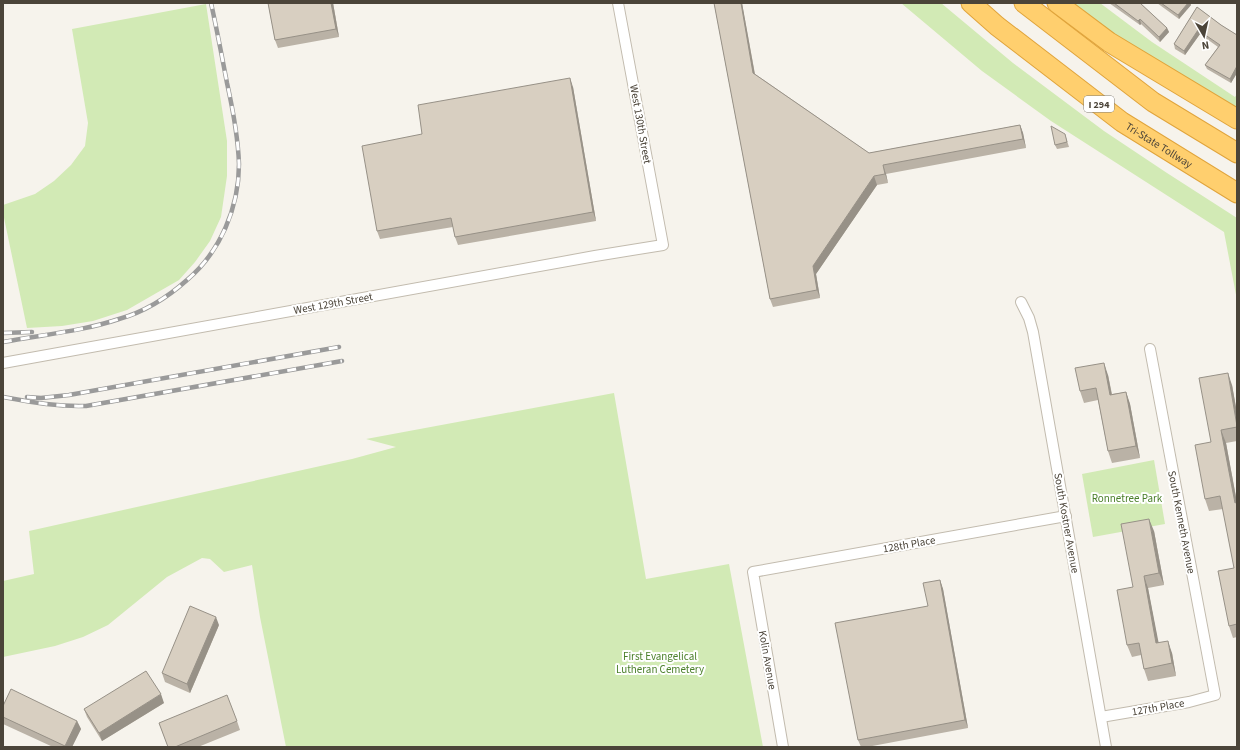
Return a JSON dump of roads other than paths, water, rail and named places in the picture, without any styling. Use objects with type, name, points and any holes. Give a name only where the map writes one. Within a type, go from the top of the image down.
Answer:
[{"type":"highway","name":"Tri-State Tollway","points":[[971,3],[997,26],[1122,122],[1237,193]]},
{"type":"highway","points":[[1024,3],[1153,102],[1237,153]]},
{"type":"highway","points":[[1057,3],[1109,42],[1237,119]]},
{"type":"street","name":"West 130th Street","points":[[618,3],[663,245]]},
{"type":"street","name":"West 129th Street","points":[[3,363],[587,257],[663,245]]},
{"type":"street","name":"South Kostner Avenue","points":[[1021,302],[1029,318],[1033,332],[1102,717],[1106,747]]},
{"type":"street","name":"South Kenneth Avenue","points":[[1150,349],[1215,695]]},
{"type":"street","name":"128th Place","points":[[753,572],[1066,516]]},
{"type":"street","name":"Kolin Avenue","points":[[753,572],[783,747]]},
{"type":"street","name":"127th Place","points":[[1102,717],[1189,702],[1215,695]]},
{"type":"railway","points":[[3,342],[91,327],[138,312],[164,298],[187,280],[199,269],[218,243],[236,197],[239,164],[238,144],[233,113],[211,3]]},
{"type":"railway","points":[[3,333],[32,332]]},
{"type":"railway","points":[[27,397],[41,398],[69,395],[339,347]]},
{"type":"railway","points":[[3,397],[54,405],[86,406],[342,361]]},
{"type":"park label","name":"Ronnetree Park","points":[[1127,498]]},
{"type":"park label","name":"First Evangelical Lutheran Cemetery","points":[[660,662]]}]
